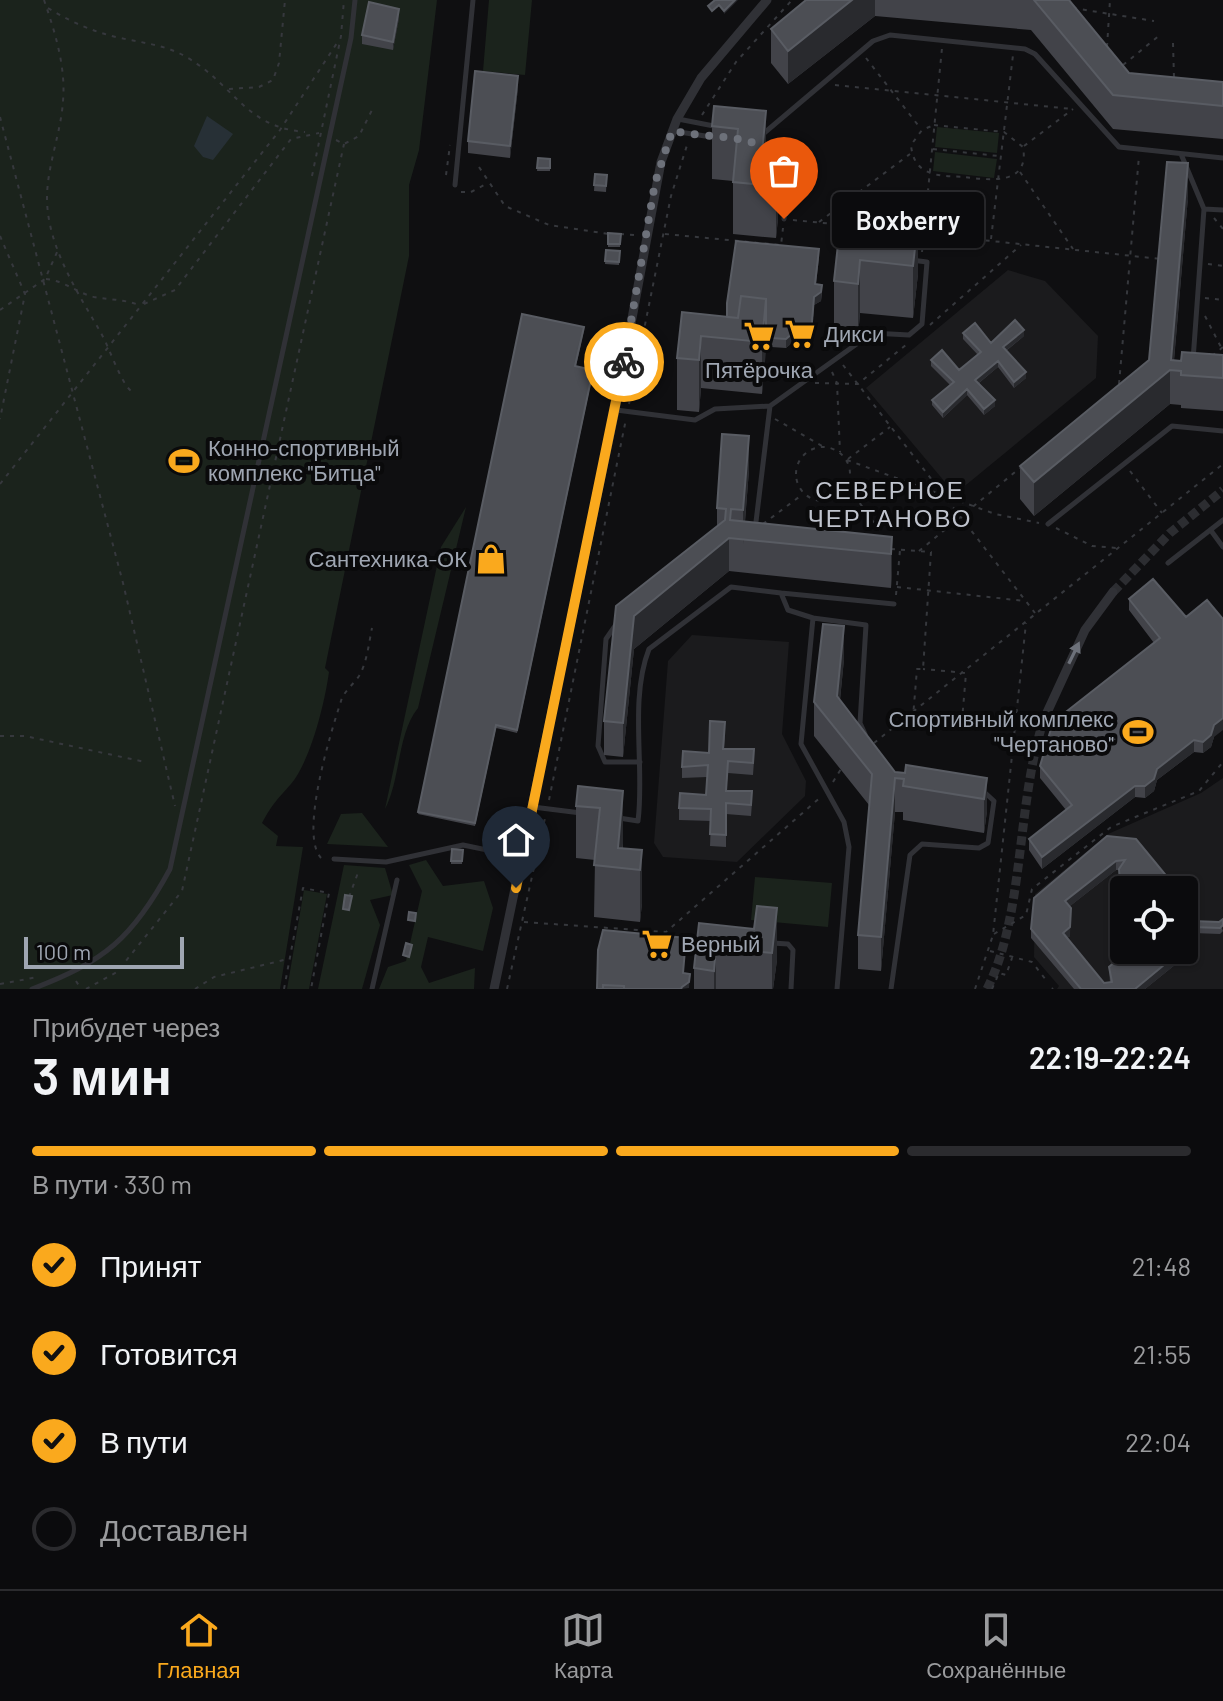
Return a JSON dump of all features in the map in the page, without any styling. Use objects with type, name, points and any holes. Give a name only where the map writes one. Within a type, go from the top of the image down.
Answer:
[{"type":"street","points":[[494,989],[615,410],[655,183],[677,119],[712,63],[767,0]]},
{"type":"street","points":[[1044,719],[1085,630],[1113,592]]},
{"type":"lane","points":[[32,989],[72,974],[101,958],[128,933],[153,902],[170,869],[351,38],[355,0]]},
{"type":"lane","points":[[455,185],[473,0]]},
{"type":"lane","points":[[784,219],[788,192],[785,168],[773,152],[751,143],[873,41],[890,35],[1014,48],[1035,54],[1076,107],[1119,147],[1223,158]]},
{"type":"lane","points":[[677,119],[730,128]]},
{"type":"lane","points":[[672,131],[723,139]]},
{"type":"lane","points":[[1181,154],[1205,209],[1192,372]]},
{"type":"lane","points":[[1205,209],[1223,210]]},
{"type":"lane","points":[[615,410],[695,420],[715,409],[770,406],[827,362],[872,333],[909,335],[922,324],[927,262],[906,260]]},
{"type":"lane","points":[[755,533],[770,406]]},
{"type":"lane","points":[[1048,524],[1172,426],[1223,431]]},
{"type":"lane","points":[[1168,563],[1212,532],[1223,520]]},
{"type":"lane","points":[[1212,532],[1223,547]]},
{"type":"lane","points":[[609,817],[638,821],[643,785],[637,743],[649,649],[731,587],[894,604]]},
{"type":"lane","points":[[781,593],[788,610],[813,618],[866,625],[860,723],[870,745]]},
{"type":"lane","points":[[624,617],[612,627],[606,639],[598,746],[605,762],[640,762]]},
{"type":"lane","points":[[813,618],[801,744],[844,822],[849,847],[837,989]]},
{"type":"lane","points":[[891,989],[896,976],[910,855],[922,844],[979,848],[988,843],[994,801],[986,790],[972,789]]},
{"type":"lane","points":[[533,807],[595,815]]},
{"type":"lane","points":[[334,859],[386,862],[463,845],[522,857]]},
{"type":"lane","points":[[372,989],[397,880]]},
{"type":"lane","points":[[763,942],[788,944],[793,950],[791,989]]},
{"type":"path","points":[[44,0],[62,65],[63,101],[47,198],[59,247],[75,288],[109,346],[123,383],[131,391]]},
{"type":"path","points":[[228,89],[259,87],[273,80],[279,63],[285,0]]},
{"type":"path","points":[[311,180],[341,36],[344,0]]},
{"type":"path","points":[[697,123],[730,70],[792,0]]},
{"type":"path","points":[[1106,49],[1110,0]]},
{"type":"path","points":[[46,7],[73,23],[161,45],[188,57],[261,121],[280,130],[321,134],[344,144]]},
{"type":"path","points":[[1073,8],[1154,21]]},
{"type":"path","points":[[1121,67],[1160,35]]},
{"type":"path","points":[[0,484],[280,130],[341,36]]},
{"type":"path","points":[[921,261],[942,41]]},
{"type":"path","points":[[1173,43],[1174,83]]},
{"type":"path","points":[[990,241],[1014,48]]},
{"type":"path","points":[[861,52],[922,130]]},
{"type":"path","points":[[823,84],[1076,107]]},
{"type":"path","points":[[1023,147],[1076,107]]},
{"type":"path","points":[[86,989],[117,972],[182,891],[344,144],[359,136],[373,108]]},
{"type":"path","points":[[0,117],[45,279],[176,808],[179,792]]},
{"type":"path","points":[[934,125],[1004,132],[1023,147],[1023,166],[1019,172],[998,180],[930,173],[919,166],[912,153],[913,139],[922,130],[934,125]]},
{"type":"path","points":[[45,279],[92,297],[117,298],[141,306],[175,290],[281,149],[291,139],[308,133]]},
{"type":"path","points":[[507,989],[548,808],[677,173],[691,134]]},
{"type":"path","points":[[932,149],[1001,156]]},
{"type":"path","points":[[1119,387],[1140,150]]},
{"type":"path","points":[[818,222],[912,153]]},
{"type":"path","points":[[479,167],[505,206],[549,225],[582,232],[635,235]]},
{"type":"path","points":[[1019,172],[1074,250]]},
{"type":"path","points":[[455,185],[461,192],[471,192],[489,183]]},
{"type":"path","points":[[1205,209],[1223,229]]},
{"type":"path","points":[[664,234],[781,245],[784,219],[894,230]]},
{"type":"path","points":[[909,232],[1162,259]]},
{"type":"path","points":[[0,236],[25,294],[0,419]]},
{"type":"path","points":[[925,329],[1022,244]]},
{"type":"path","points":[[0,310],[45,279],[59,247]]},
{"type":"path","points":[[1196,297],[1223,300]]},
{"type":"path","points":[[1196,297],[1223,348],[1212,356]]},
{"type":"path","points":[[800,382],[858,384],[914,338]]},
{"type":"path","points":[[836,356],[1036,614]]},
{"type":"path","points":[[827,362],[837,383],[840,453]]},
{"type":"path","points":[[769,416],[823,447],[840,453],[847,460],[1016,521],[1048,524],[1092,546],[1119,548]]},
{"type":"path","points":[[847,460],[891,426]]},
{"type":"path","points":[[823,447],[813,449],[799,461],[796,478],[804,494],[827,501],[836,499],[848,487],[850,469],[847,460]]},
{"type":"path","points":[[1124,464],[1162,513]]},
{"type":"path","points":[[870,745],[1223,464]]},
{"type":"path","points":[[919,551],[1023,466]]},
{"type":"path","points":[[848,487],[884,537]]},
{"type":"path","points":[[755,533],[804,494]]},
{"type":"path","points":[[878,548],[931,552],[923,669]]},
{"type":"path","points":[[900,550],[897,587],[1026,601]]},
{"type":"path","points":[[975,989],[993,935],[1026,622]]},
{"type":"path","points":[[321,858],[315,852],[312,834],[320,776],[342,697],[361,673],[372,628]]},
{"type":"path","points":[[962,721],[966,673],[917,669],[913,717],[1015,726]]},
{"type":"path","points":[[0,736],[25,736],[145,762]]},
{"type":"path","points":[[993,935],[1026,915],[1032,889],[1111,827],[1199,791],[1223,762]]},
{"type":"path","points":[[523,922],[666,932],[826,792],[841,769]]},
{"type":"path","points":[[349,898],[361,860]]},
{"type":"path","points":[[316,891],[317,885]]},
{"type":"path","points":[[284,989],[303,888],[329,893],[311,989]]},
{"type":"path","points":[[989,950],[1032,962],[1046,980]]},
{"type":"path","points":[[992,989],[999,973],[1006,975],[1012,957]]},
{"type":"path","points":[[195,989],[214,977],[290,959]]},
{"type":"path","points":[[0,984],[48,974]]},
{"type":"shaded area","name":"Конно-спортивный комплекс \"Битца\"","points":[[0,0],[437,0],[419,150],[409,185],[409,256],[325,668],[329,672],[324,699],[305,761],[262,823],[278,836],[276,846],[303,847],[280,989],[0,989]]},
{"type":"shaded area","points":[[489,0],[532,0],[525,75],[483,71]]},
{"type":"shaded area","points":[[207,116],[233,134],[213,160],[203,157],[194,146]]},
{"type":"shaded area","points":[[937,127],[999,133],[997,153],[935,147]]},
{"type":"shaded area","points":[[935,152],[997,159],[994,178],[933,171]]},
{"type":"shaded area","points":[[1008,270],[1045,281],[1098,336],[1096,378],[955,494],[866,388]]},
{"type":"shaded area","points":[[466,507],[418,708],[406,730],[385,809],[441,547]]},
{"type":"shaded area","points":[[692,635],[789,642],[782,734],[806,781],[805,796],[737,862],[663,857],[654,843],[668,661]]},
{"type":"shaded area","points":[[1223,778],[1223,989],[1057,989],[1059,986],[1034,957],[1035,894],[1108,834],[1201,793]]},
{"type":"shaded area","points":[[362,813],[388,847],[327,844],[341,814]]},
{"type":"shaded area","points":[[426,860],[443,886],[484,881],[493,908],[483,951],[428,937],[421,967],[429,983],[475,968],[474,989],[379,989],[388,967],[406,961],[422,891],[409,865]]},
{"type":"shaded area","points":[[344,865],[385,868],[393,895],[370,900],[380,925],[362,989],[318,989]]},
{"type":"shaded area","points":[[755,877],[832,883],[828,927],[751,920]]},
{"type":"shaded area","points":[[304,890],[327,894],[309,989],[287,989]]},
{"type":"building","points":[[715,0],[735,0],[724,11],[719,5],[712,11],[708,6]]},
{"type":"building","points":[[806,0],[852,0],[788,51],[771,29]]},
{"type":"building","points":[[1034,0],[1069,0],[1129,73],[1223,82],[1223,106],[1113,95]]},
{"type":"building","points":[[369,2],[399,9],[393,42],[362,35]]},
{"type":"building","points":[[475,71],[518,76],[510,146],[468,141]]},
{"type":"building","points":[[714,106],[766,111],[761,164],[778,166],[776,186],[733,182],[738,129],[712,126]]},
{"type":"building","points":[[538,158],[550,159],[550,168],[537,168]]},
{"type":"building","points":[[1167,162],[1188,163],[1171,360],[1181,361],[1182,352],[1223,355],[1223,378],[1181,375],[1181,371],[1170,370],[1034,482],[1020,466],[1149,360]]},
{"type":"building","points":[[595,174],[607,175],[606,186],[594,185]]},
{"type":"building","points":[[896,219],[918,221],[913,266],[860,260],[858,284],[834,281],[839,235],[893,241]]},
{"type":"building","points":[[608,233],[621,234],[620,244],[608,244]]},
{"type":"building","points":[[736,241],[819,249],[815,284],[822,285],[821,292],[814,297],[811,334],[793,333],[786,339],[771,338],[766,331],[766,299],[741,296],[738,318],[727,317]]},
{"type":"building","points":[[606,250],[620,251],[619,262],[605,261]]},
{"type":"building","points":[[741,296],[766,299],[762,342],[701,336],[699,360],[677,358],[682,312],[738,318]]},
{"type":"building","points":[[522,314],[584,327],[575,366],[593,370],[517,730],[496,725],[475,823],[418,812]]},
{"type":"building","points":[[1015,320],[1024,330],[1003,347],[1026,372],[1014,382],[998,361],[975,380],[995,400],[984,409],[967,389],[943,412],[932,400],[954,382],[931,360],[942,350],[959,370],[981,352],[963,333],[975,323],[991,343]]},
{"type":"building","points":[[722,434],[749,436],[743,510],[731,509],[730,520],[892,537],[891,554],[729,538],[634,616],[623,723],[604,721],[616,606],[725,520],[726,509],[717,508]]},
{"type":"building","name":"Спортивный комплекс \"Чертаново\"","points":[[1153,579],[1186,617],[1207,600],[1223,619],[1223,718],[1214,725],[1211,735],[1203,742],[1194,740],[1157,769],[1154,779],[1145,786],[1135,786],[1042,857],[1029,839],[1072,805],[1040,766],[1053,722],[1160,638],[1129,599]]},
{"type":"building","points":[[823,624],[844,626],[837,696],[895,772],[905,773],[906,765],[987,778],[984,799],[903,786],[904,779],[895,778],[881,937],[858,935],[872,774],[814,702]]},
{"type":"building","points":[[710,721],[725,722],[723,749],[754,749],[753,763],[728,761],[726,791],[752,791],[751,805],[726,803],[726,835],[710,834],[711,809],[679,808],[680,793],[706,795],[708,765],[682,767],[683,751],[709,753]]},
{"type":"building","points":[[578,786],[623,791],[618,848],[642,850],[640,870],[594,865],[600,808],[576,806]]},
{"type":"building","points":[[1107,836],[1136,839],[1166,876],[1119,876],[1119,869],[1125,860],[1116,861],[1065,901],[1071,908],[1070,927],[1063,933],[1104,983],[1112,982],[1109,967],[1112,964],[1165,964],[1135,989],[1081,989],[1031,929],[1034,898]]},
{"type":"building","points":[[452,849],[463,850],[462,861],[451,861]]},
{"type":"building","points":[[345,895],[352,896],[349,910],[343,909]]},
{"type":"building","points":[[757,906],[777,908],[772,953],[716,947],[714,971],[694,968],[699,923],[754,929]]},
{"type":"building","points":[[409,912],[416,913],[415,921],[408,920]]},
{"type":"building","points":[[1223,919],[1220,928],[1198,927],[1198,921],[1219,922]]},
{"type":"building","points":[[603,930],[686,938],[683,973],[690,974],[689,982],[681,989],[624,989],[624,986],[603,985],[603,989],[597,989],[598,950]]},
{"type":"building","points":[[406,943],[412,945],[409,957],[403,955]]},
{"type":"building","points":[[603,985],[624,986],[624,989],[603,989]]},
{"type":"tunnel","points":[[1113,592],[1170,533],[1223,490]]},
{"type":"tunnel","points":[[987,989],[1008,927],[1029,786],[1044,719]]},
{"type":"way so far","points":[[624,362],[655,183],[672,131],[751,143],[773,152],[785,168],[788,192],[784,219]]},
{"type":"place","name":"Boxberry","points":[[784,219]]},
{"type":"place","name":"Дикси","points":[[800,334]]},
{"type":"place","name":"Пятёрочка","points":[[759,336]]},
{"type":"place","name":"Конно-спортивный комплекс \"Битца\"","points":[[184,461]]},
{"type":"place","name":"Сантехника-ОК","points":[[491,559]]},
{"type":"place","name":"Спортивный комплекс \"Чертаново\"","points":[[1138,732]]},
{"type":"place","name":"Верный","points":[[657,944]]},
{"type":"district","name":"СЕВЕРНОЕ ЧЕРТАНОВО","points":[[890,505]]},
{"type":"route","points":[[516,888],[624,362]]}]
